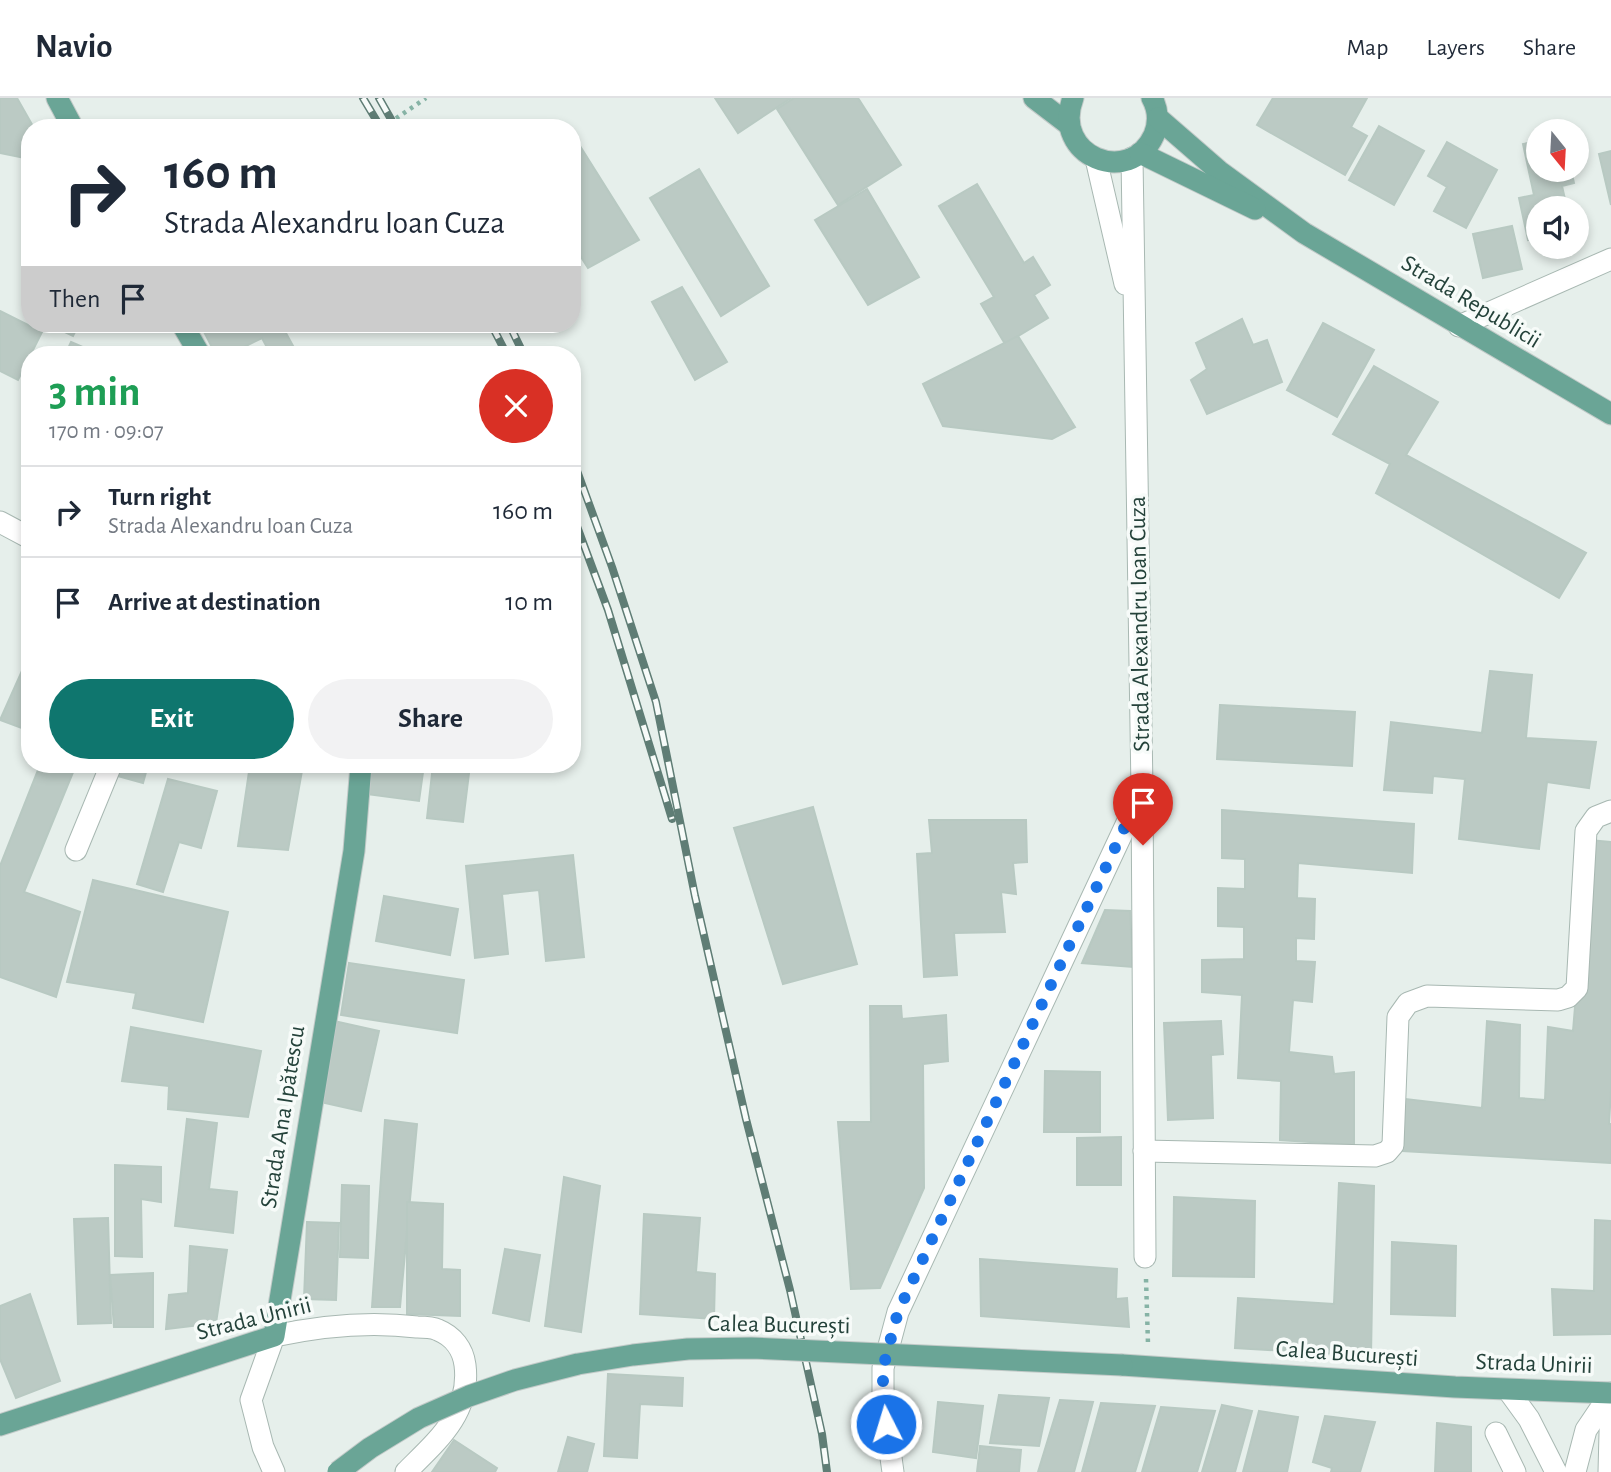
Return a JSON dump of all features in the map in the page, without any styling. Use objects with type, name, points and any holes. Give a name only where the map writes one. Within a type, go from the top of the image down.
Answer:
[{"type":"main road","points":[[57,98],[69,119]]},
{"type":"main road","points":[[1034,98],[1068,124]]},
{"type":"main road","points":[[1073,98],[1068,124],[1073,139],[1083,151],[1096,159]]},
{"type":"main road","name":"Strada Republicii","points":[[1096,159],[1114,162],[1136,156],[1150,144],[1156,131],[1155,108]]},
{"type":"main road","name":"Strada Republicii","points":[[1155,108],[1213,166],[1304,233],[1611,414]]},
{"type":"main road","name":"Strada Republicii","points":[[1136,156],[1304,233]]},
{"type":"main road","name":"Strada Ana Ipătescu","points":[[274,1336],[354,851],[360,773]]},
{"type":"main road","name":"Strada Unirii","points":[[0,1425],[274,1336]]},
{"type":"main road","name":"Calea București","points":[[338,1472],[370,1448],[419,1418],[468,1396],[515,1380],[578,1364],[688,1349],[751,1348],[1149,1367],[1455,1387]]},
{"type":"main road","name":"Strada Unirii","points":[[1455,1387],[1611,1393]]},
{"type":"street","name":"Strada Alexandru Ioan Cuza","points":[[1136,156],[1135,327],[1145,1257]]},
{"type":"street","name":"Strada Alexandru Ioan Cuza","points":[[1096,159],[1135,327]]},
{"type":"street","points":[[1459,326],[1611,260]]},
{"type":"street","points":[[0,522],[21,533]]},
{"type":"street","points":[[76,850],[108,773]]},
{"type":"street","points":[[893,1472],[883,1401],[883,1368],[898,1312],[1142,790]]},
{"type":"street","points":[[1144,1151],[1375,1156],[1387,1152],[1393,1145],[1398,1017],[1408,1003],[1427,996],[1558,1000],[1568,997],[1577,988],[1586,831],[1596,817],[1611,811]]},
{"type":"street","name":"Strada Unirii","points":[[274,1336],[305,1329],[396,1324],[436,1329],[455,1341],[464,1355],[467,1381],[463,1402],[444,1434],[406,1472]]},
{"type":"street","name":"Strada Ana Ipătescu","points":[[274,1336],[251,1400],[263,1447],[274,1472]]},
{"type":"street","points":[[1508,1390],[1529,1419],[1556,1472]]},
{"type":"street","points":[[1575,1472],[1586,1430],[1611,1393]]},
{"type":"street","points":[[1609,1472],[1611,1393]]},
{"type":"street","points":[[1496,1433],[1516,1472]]},
{"type":"path","points":[[395,119],[426,98]]},
{"type":"path","points":[[1145,1257],[1149,1367]]},
{"type":"building","points":[[0,98],[17,98],[29,119],[21,119],[21,157],[0,153]]},
{"type":"building","points":[[715,98],[791,98],[738,133]]},
{"type":"building","points":[[794,98],[858,98],[901,165],[838,205],[777,109]]},
{"type":"building","points":[[1273,98],[1367,98],[1351,127],[1367,136],[1345,175],[1257,125]]},
{"type":"building","points":[[1379,126],[1424,151],[1394,205],[1349,180]]},
{"type":"building","points":[[1447,142],[1497,170],[1466,228],[1434,211],[1447,187],[1428,176]]},
{"type":"building","points":[[581,148],[639,240],[588,268],[581,257]]},
{"type":"building","points":[[1611,151],[1611,205],[1599,154]]},
{"type":"building","points":[[699,169],[769,286],[721,316],[650,198]]},
{"type":"building","points":[[1531,182],[1574,182],[1562,186],[1564,196],[1529,196],[1534,195]]},
{"type":"building","points":[[977,184],[1024,263],[1033,257],[1050,285],[1034,295],[1048,318],[1005,344],[981,304],[994,297],[939,206]]},
{"type":"building","points":[[867,189],[919,277],[868,305],[815,220]]},
{"type":"building","points":[[1526,197],[1526,231],[1519,198]]},
{"type":"building","points":[[1512,226],[1522,269],[1483,278],[1473,234]]},
{"type":"building","points":[[682,287],[727,362],[695,380],[652,302]]},
{"type":"building","points":[[0,311],[21,322],[21,333],[42,333],[35,346],[21,346],[21,374],[18,380],[0,371]]},
{"type":"building","points":[[1242,319],[1253,345],[1267,340],[1282,382],[1207,414],[1191,380],[1207,369],[1196,343]]},
{"type":"building","points":[[1323,323],[1374,350],[1337,417],[1287,390]]},
{"type":"building","points":[[205,333],[286,333],[293,346],[266,346],[262,338],[246,346],[211,346]]},
{"type":"building","points":[[1018,336],[1075,427],[1052,439],[943,426],[923,384]]},
{"type":"building","points":[[1374,366],[1438,402],[1406,455],[1586,553],[1559,598],[1376,493],[1390,464],[1333,434]]},
{"type":"building","points":[[1490,671],[1532,675],[1526,738],[1596,742],[1589,788],[1547,782],[1539,849],[1459,839],[1465,779],[1433,776],[1432,793],[1384,790],[1391,722],[1482,733]]},
{"type":"building","points":[[21,673],[21,728],[0,720]]},
{"type":"building","points":[[1220,705],[1355,712],[1352,766],[1217,759]]},
{"type":"building","points":[[37,773],[73,773],[24,892],[80,912],[56,997],[0,977],[0,866]]},
{"type":"building","points":[[107,773],[146,773],[143,783]]},
{"type":"building","points":[[249,773],[302,773],[288,850],[238,846]]},
{"type":"building","points":[[368,773],[423,773],[419,801],[366,794]]},
{"type":"building","points":[[432,773],[469,773],[463,822],[427,818]]},
{"type":"building","points":[[168,779],[217,791],[201,848],[179,842],[163,892],[137,884]]},
{"type":"building","points":[[813,807],[857,964],[783,984],[734,828]]},
{"type":"building","points":[[1222,810],[1414,824],[1412,873],[1298,863],[1297,898],[1315,899],[1314,939],[1296,938],[1296,961],[1315,962],[1312,1002],[1293,1000],[1289,1052],[1332,1057],[1334,1074],[1354,1072],[1354,1145],[1280,1140],[1281,1081],[1238,1078],[1242,995],[1202,992],[1202,960],[1244,959],[1244,927],[1218,926],[1218,888],[1245,889],[1245,859],[1222,858]]},
{"type":"building","points":[[929,820],[1026,820],[1027,862],[1013,863],[1016,894],[1001,892],[1005,932],[954,933],[957,975],[924,977],[917,854],[932,853]]},
{"type":"building","points":[[1589,840],[1611,842],[1611,1163],[1385,1150],[1389,1097],[1482,1108],[1487,1021],[1520,1025],[1519,1098],[1545,1100],[1548,1027],[1573,1031]]},
{"type":"building","points":[[573,855],[584,957],[546,961],[539,890],[502,894],[508,954],[475,958],[466,866]]},
{"type":"building","points":[[93,880],[228,912],[203,1022],[133,1008],[136,993],[67,982]]},
{"type":"building","points":[[384,896],[458,909],[450,955],[376,941]]},
{"type":"building","points":[[1105,910],[1130,911],[1133,967],[1082,963]]},
{"type":"building","points":[[349,963],[464,980],[457,1033],[341,1015]]},
{"type":"building","points":[[870,1006],[901,1006],[902,1019],[946,1015],[948,1061],[923,1064],[924,1188],[880,1288],[851,1289],[838,1122],[871,1122]]},
{"type":"building","points":[[334,1021],[379,1031],[361,1111],[316,1101]]},
{"type":"building","points":[[1221,1021],[1223,1054],[1211,1055],[1213,1118],[1168,1120],[1164,1023]]},
{"type":"building","points":[[131,1027],[261,1051],[248,1117],[168,1109],[169,1086],[122,1081]]},
{"type":"building","points":[[1045,1071],[1100,1072],[1100,1132],[1044,1132]]},
{"type":"building","points":[[187,1119],[217,1123],[209,1189],[237,1192],[233,1233],[175,1226]]},
{"type":"building","points":[[385,1120],[417,1124],[400,1307],[372,1307]]},
{"type":"building","points":[[1121,1137],[1121,1185],[1077,1185],[1077,1138]]},
{"type":"building","points":[[115,1165],[161,1167],[161,1202],[141,1199],[142,1257],[115,1256]]},
{"type":"building","points":[[564,1177],[600,1186],[581,1332],[545,1326]]},
{"type":"building","points":[[1339,1183],[1374,1186],[1371,1356],[1235,1348],[1238,1298],[1334,1304]]},
{"type":"building","points":[[342,1185],[369,1186],[368,1258],[340,1257]]},
{"type":"building","points":[[1174,1197],[1255,1201],[1254,1277],[1173,1276]]},
{"type":"building","points":[[407,1202],[443,1204],[442,1269],[460,1270],[460,1316],[407,1314]]},
{"type":"building","points":[[644,1214],[700,1218],[696,1272],[715,1274],[714,1319],[640,1314]]},
{"type":"building","points":[[108,1218],[111,1323],[78,1324],[74,1219]]},
{"type":"building","points":[[1595,1220],[1611,1221],[1611,1334],[1554,1335],[1552,1289],[1594,1291]]},
{"type":"building","points":[[307,1222],[339,1223],[336,1300],[304,1299]]},
{"type":"building","points":[[1392,1242],[1456,1246],[1455,1316],[1391,1314]]},
{"type":"building","points":[[190,1246],[227,1250],[216,1323],[166,1329],[169,1295],[188,1293]]},
{"type":"building","points":[[505,1249],[540,1255],[529,1321],[493,1313]]},
{"type":"building","points":[[980,1259],[1117,1269],[1116,1299],[1127,1298],[1129,1327],[981,1316]]},
{"type":"building","points":[[153,1273],[153,1327],[114,1327],[110,1275]]},
{"type":"building","points":[[30,1294],[60,1381],[16,1398],[0,1359],[0,1306]]},
{"type":"building","points":[[608,1374],[683,1378],[682,1406],[640,1404],[637,1458],[604,1456]]},
{"type":"building","points":[[999,1395],[1049,1398],[1039,1446],[990,1443]]},
{"type":"building","points":[[1060,1400],[1093,1402],[1074,1472],[1038,1472]]},
{"type":"building","points":[[938,1402],[983,1406],[976,1458],[933,1452]]},
{"type":"building","points":[[1101,1403],[1155,1406],[1135,1472],[1082,1472]]},
{"type":"building","points":[[1222,1405],[1252,1411],[1235,1472],[1202,1472]]},
{"type":"building","points":[[1161,1407],[1215,1411],[1197,1472],[1142,1472]]},
{"type":"building","points":[[1259,1411],[1298,1417],[1287,1472],[1243,1472]]},
{"type":"building","points":[[1325,1416],[1375,1422],[1360,1472],[1331,1472],[1332,1468],[1313,1462]]},
{"type":"building","points":[[1437,1423],[1471,1427],[1471,1472],[1435,1472]]},
{"type":"building","points":[[568,1437],[594,1444],[587,1472],[558,1472]]},
{"type":"building","points":[[454,1440],[497,1468],[495,1472],[432,1472]]},
{"type":"building","points":[[980,1446],[1021,1450],[1019,1472],[977,1472]]},
{"type":"railway","points":[[363,98],[376,119]]},
{"type":"railway","points":[[379,98],[391,119]]},
{"type":"railway","points":[[496,333],[502,346]]},
{"type":"railway","points":[[513,333],[520,346]]},
{"type":"railway","points":[[581,482],[656,702],[695,896],[746,1119],[790,1290],[822,1434],[827,1472]]},
{"type":"railway","points":[[581,537],[608,610],[672,819]]},
{"type":"route","points":[[886,1424],[883,1368],[898,1312],[1142,790],[1143,845]]}]
